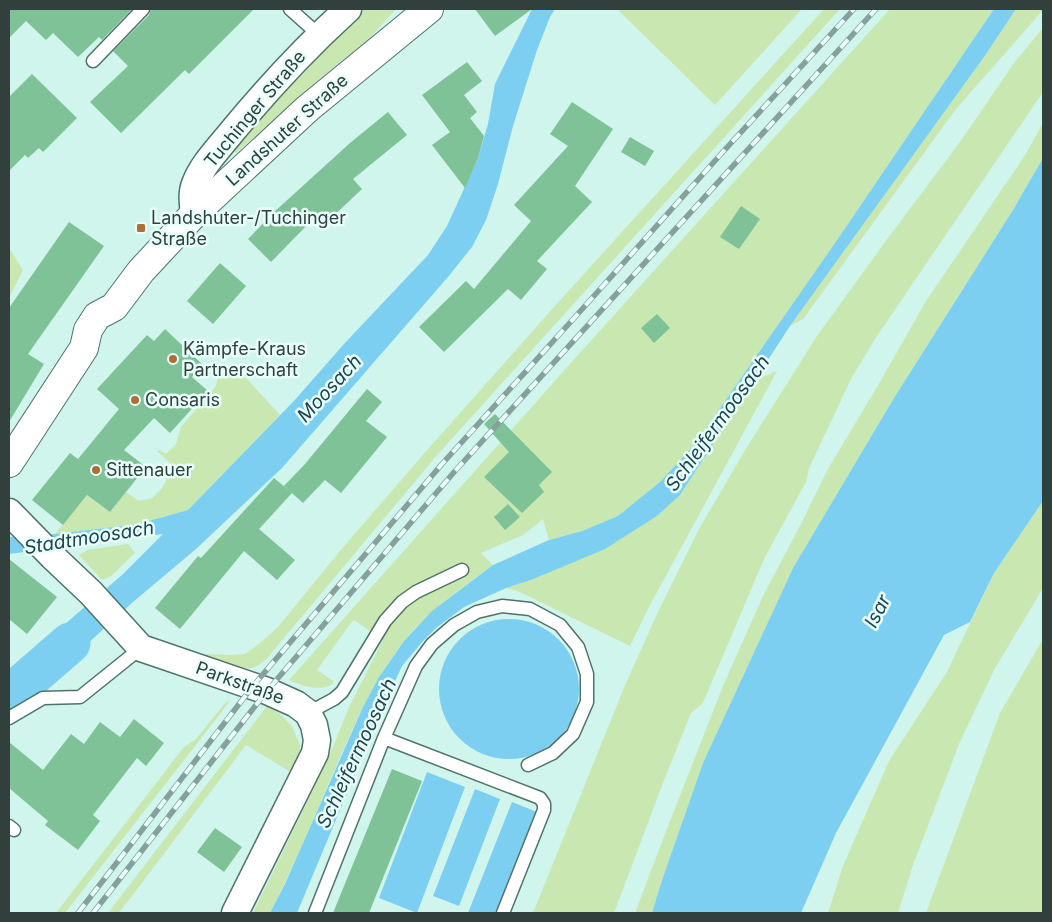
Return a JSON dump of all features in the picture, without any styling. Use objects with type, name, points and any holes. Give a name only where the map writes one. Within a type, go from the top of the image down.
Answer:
[{"type":"main road","name":"Landshuter Straße","points":[[9,462],[84,348],[102,340],[112,325],[114,307],[142,271],[194,214],[306,109],[429,9]]},
{"type":"street","name":"Tuchinger Straße","points":[[194,214],[192,197],[194,188],[198,177],[212,156],[273,84],[319,35],[348,9]]},
{"type":"street","name":"Parkstraße","points":[[9,512],[91,593],[141,648],[266,691],[296,704],[308,714]]},
{"type":"street","points":[[235,913],[315,753],[317,740],[314,725],[308,714]]},
{"type":"lane","points":[[93,61],[143,9]]},
{"type":"lane","name":"Tuchinger Straße","points":[[290,9],[319,35]]},
{"type":"lane","points":[[308,714],[334,699],[342,692],[385,621],[402,602],[416,592],[462,570]]},
{"type":"lane","points":[[315,913],[384,738],[416,666],[432,644],[454,625],[477,612],[502,606],[530,609],[560,625],[578,647],[588,674],[587,702],[573,734],[553,753],[528,765]]},
{"type":"lane","points":[[9,718],[43,698],[80,697],[141,648]]},
{"type":"lane","points":[[384,738],[540,798],[544,804],[544,810],[503,913]]},
{"type":"green space","points":[[363,9],[396,9],[370,38],[317,81],[236,153],[230,147],[325,43]]},
{"type":"green space","points":[[617,9],[802,9],[715,105]]},
{"type":"green space","points":[[824,9],[840,9],[438,454],[268,657],[256,667],[240,668],[204,656],[205,654],[245,654],[278,627],[340,551],[429,448]]},
{"type":"green space","points":[[890,9],[994,9],[833,246],[695,444],[660,482],[618,516],[582,531],[549,540],[543,519],[523,535],[481,553],[493,565],[435,609],[404,641],[375,685],[359,716],[270,913],[253,913],[326,764],[350,705],[383,640],[354,620],[317,670],[333,681],[333,684],[316,688],[289,680],[569,365]]},
{"type":"green space","points":[[1016,9],[1043,10],[956,109],[803,319],[790,326],[984,57]]},
{"type":"green space","points":[[1043,28],[1043,92],[877,336],[852,377],[809,468],[806,482],[764,559],[702,704],[691,713],[614,913],[533,913],[626,683],[699,529],[747,447],[817,336],[960,142],[1014,63]]},
{"type":"green space","points":[[1043,123],[1043,158],[1013,210],[894,398],[793,568],[703,763],[652,913],[635,913],[723,686],[764,594],[828,469],[926,301],[1024,157]]},
{"type":"green space","points":[[9,248],[23,270],[9,298]]},
{"type":"green space","points":[[231,364],[280,415],[188,510],[138,524],[55,534],[87,495],[110,512],[126,492],[139,501],[152,498],[162,488],[174,467],[157,451],[160,450],[166,454],[176,444],[181,427],[216,386],[218,376]]},
{"type":"green space","points":[[777,371],[650,605],[630,646],[518,591],[506,588],[531,580],[680,495],[755,380]]},
{"type":"green space","points":[[1043,501],[1043,588],[994,670],[959,744],[913,865],[898,913],[828,913],[843,866],[889,761],[947,672],[994,573]]},
{"type":"green space","points":[[128,544],[135,553],[111,576],[102,580],[79,555],[88,550]]},
{"type":"green space","points":[[1043,639],[1043,913],[926,913],[1000,713]]},
{"type":"green space","points":[[230,701],[65,913],[56,913],[184,747],[196,739],[226,702]]},
{"type":"green space","points":[[267,706],[280,714],[292,726],[300,745],[300,757],[294,774],[246,745],[119,913],[108,913]]},
{"type":"water","name":"Stadtmoosach","points":[[532,9],[555,9],[537,50],[486,220],[472,247],[282,468],[196,549],[133,602],[36,691],[15,667],[122,575],[163,534],[9,554],[9,537],[55,534],[138,524],[188,510],[293,402],[344,344],[428,255],[447,226],[478,158],[488,124],[495,84]]},
{"type":"water","name":"Schleifermoosach","points":[[994,9],[1016,9],[984,57],[790,326],[680,495],[657,516],[605,549],[531,580],[506,588],[464,607],[436,628],[423,641],[402,666],[297,913],[270,913],[285,884],[363,707],[379,677],[404,641],[432,611],[493,565],[549,540],[582,531],[618,516],[660,482],[695,444],[833,246]]},
{"type":"water","name":"Isar","points":[[1043,158],[1043,501],[994,573],[970,622],[944,635],[836,833],[801,913],[652,913],[703,763],[793,568],[894,398],[1013,210]]},
{"type":"water","points":[[509,619],[523,620],[536,624],[558,640],[574,662],[578,675],[578,703],[574,716],[558,738],[536,754],[523,758],[509,759],[495,758],[482,754],[460,738],[444,716],[440,703],[439,689],[440,675],[444,662],[460,640],[482,624],[495,620]]},
{"type":"water","points":[[427,772],[465,787],[417,913],[379,898]]},
{"type":"water","points":[[475,789],[500,799],[459,906],[433,896]]},
{"type":"water","points":[[512,802],[537,812],[497,913],[468,913]]},
{"type":"building","points":[[9,9],[132,9],[102,40],[99,37],[78,57],[53,33],[46,40],[26,21],[9,38]]},
{"type":"building","points":[[151,9],[254,9],[189,74],[185,70],[121,133],[90,102],[128,66],[113,51],[149,15]]},
{"type":"building","points":[[475,9],[532,9],[495,36]]},
{"type":"building","points":[[467,62],[482,81],[464,95],[477,112],[470,118],[484,136],[478,158],[465,188],[432,145],[450,132],[422,95]]},
{"type":"building","points":[[32,74],[77,118],[43,152],[39,148],[28,158],[25,155],[9,171],[9,97]]},
{"type":"building","points":[[572,102],[613,129],[575,186],[592,202],[537,261],[547,269],[521,300],[508,289],[444,352],[419,327],[466,281],[474,289],[531,221],[514,205],[568,146],[550,134]]},
{"type":"building","points":[[388,112],[407,135],[353,179],[362,189],[327,222],[319,213],[271,262],[248,239],[273,213],[350,143]]},
{"type":"building","points":[[630,137],[654,151],[645,166],[621,152]]},
{"type":"building","points":[[741,206],[760,219],[739,249],[720,237]]},
{"type":"building","points":[[69,222],[104,246],[28,354],[44,364],[9,422],[9,308]]},
{"type":"building","points":[[220,263],[246,286],[213,324],[187,301]]},
{"type":"building","points":[[657,314],[670,328],[654,343],[641,328]]},
{"type":"building","points":[[165,329],[203,365],[192,377],[208,391],[170,433],[154,418],[124,450],[146,467],[110,512],[87,495],[63,525],[32,500],[70,453],[78,459],[119,409],[97,389],[147,335],[154,341]]},
{"type":"building","points":[[367,389],[382,402],[366,421],[387,437],[341,493],[325,480],[303,503],[284,486],[305,464]]},
{"type":"building","points":[[495,414],[552,472],[539,485],[544,492],[522,513],[484,477],[509,452],[484,424]]},
{"type":"building","points":[[274,478],[292,493],[259,529],[295,560],[277,580],[244,551],[180,629],[155,608],[198,556],[201,558]]},
{"type":"building","points":[[508,504],[520,517],[505,530],[494,517]]},
{"type":"building","points":[[9,559],[57,597],[27,634],[9,619]]},
{"type":"building","points":[[134,719],[164,743],[146,766],[137,758],[93,815],[100,821],[78,850],[45,825],[48,821],[9,788],[9,742],[43,770],[71,734],[84,744],[100,722],[120,737]]},
{"type":"building","points":[[392,769],[422,781],[369,913],[333,913]]},
{"type":"building","points":[[215,828],[242,847],[224,872],[197,852]]},
{"type":"waterway","name":"Moosach","points":[[9,696],[70,643]]},
{"type":"railway","points":[[78,913],[253,686],[442,464],[854,9]]},
{"type":"railway","points":[[93,913],[267,691],[455,471],[876,9]]},
{"type":"place","name":"Landshuter-/Tuchinger Straße","points":[[141,228]]},
{"type":"place","name":"Kämpfe-Kraus Partnerschaft","points":[[173,359]]},
{"type":"place","name":"Consaris","points":[[135,400]]},
{"type":"place","name":"Sittenauer","points":[[96,470]]}]
